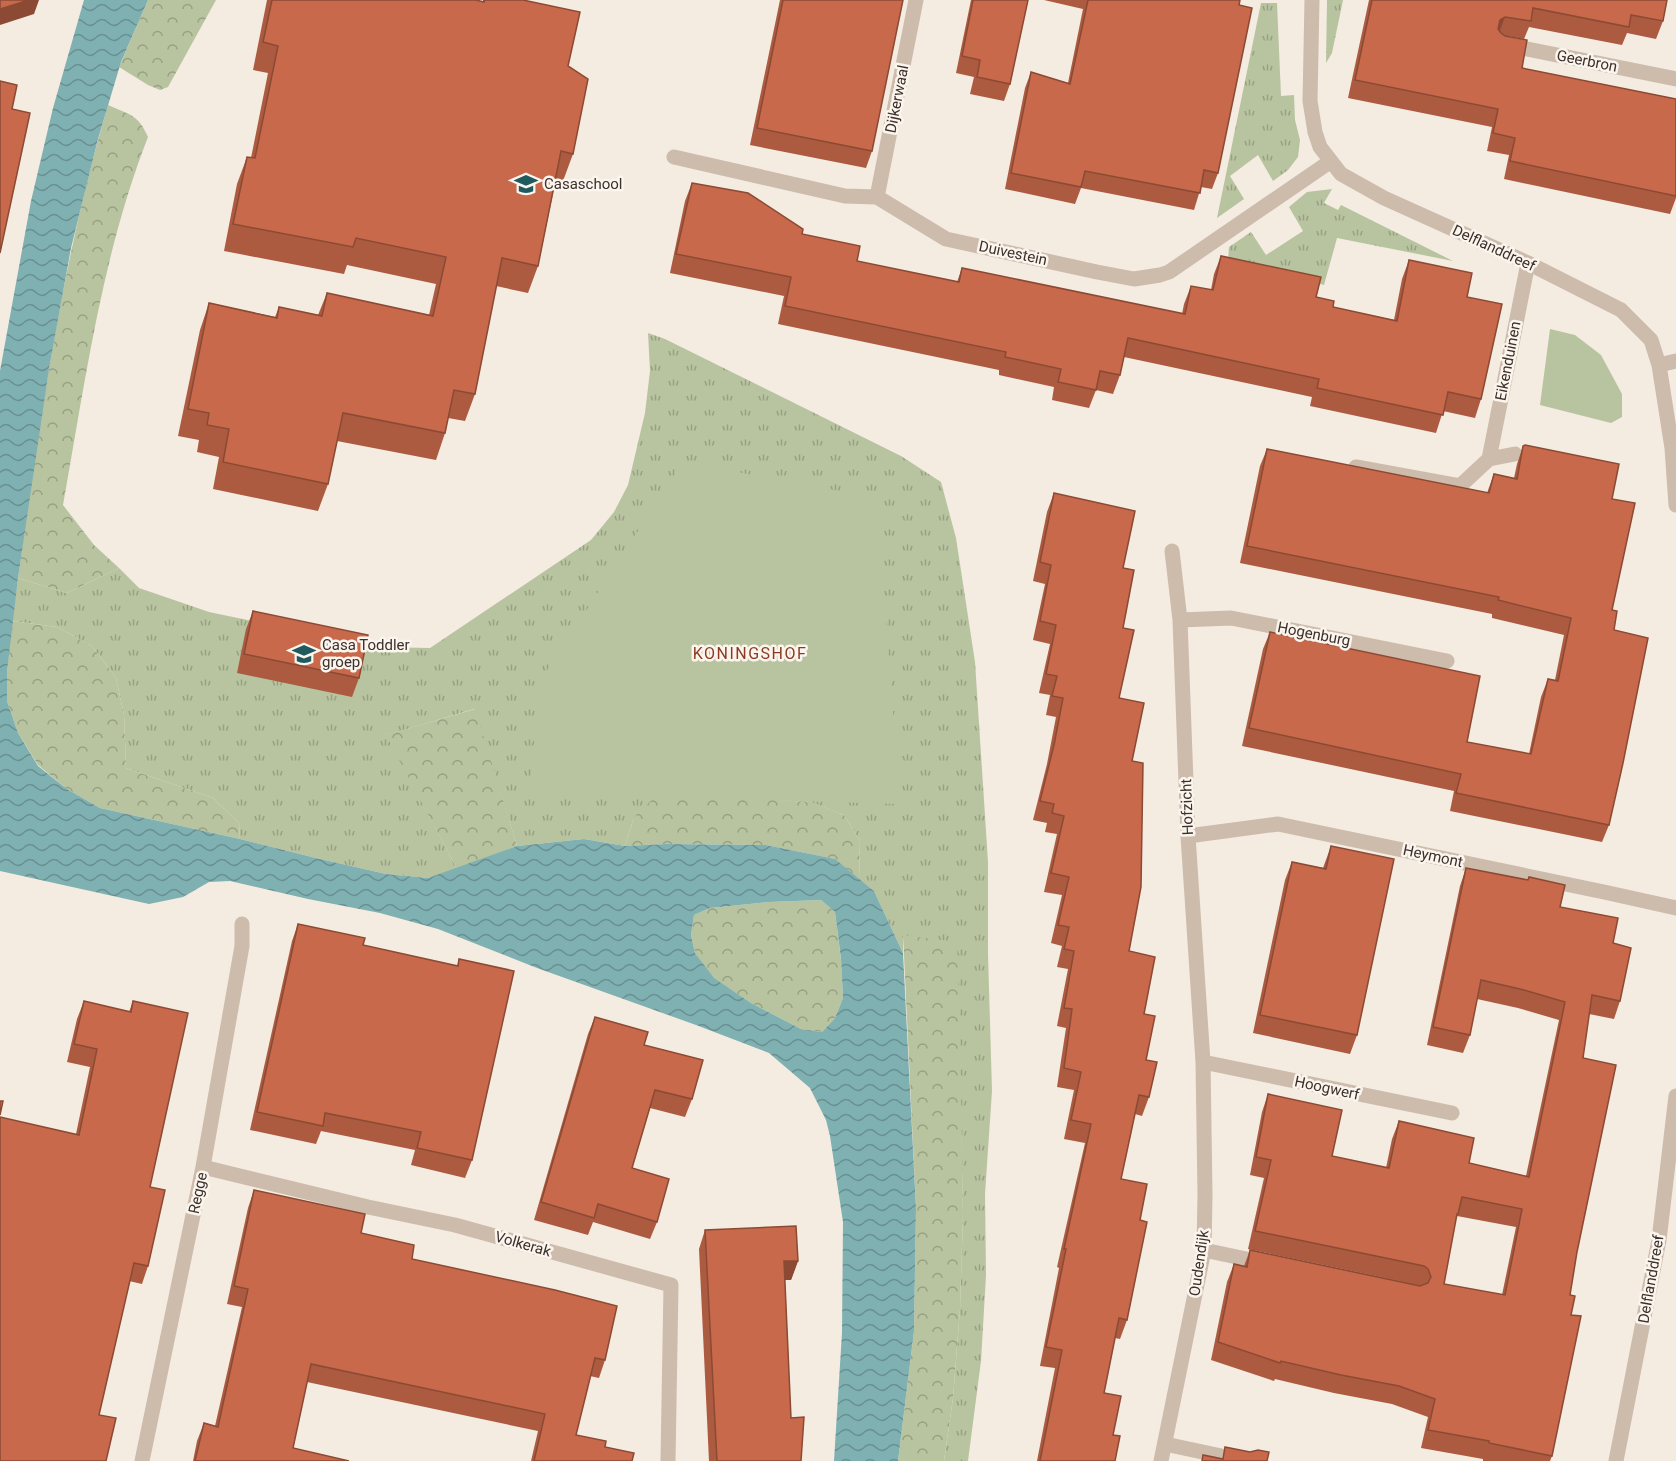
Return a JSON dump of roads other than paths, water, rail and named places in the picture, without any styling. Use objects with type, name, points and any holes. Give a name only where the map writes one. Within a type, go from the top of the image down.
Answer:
[{"type":"street","name":"Dijkerwaal","points":[[878,197],[916,0]]},
{"type":"street","name":"Delflanddreef","points":[[1312,0],[1310,101],[1320,147],[1341,174],[1384,198],[1528,263],[1621,310],[1651,340],[1659,365],[1672,448],[1676,505]]},
{"type":"street","name":"Geerbron","points":[[1501,44],[1675,75]]},
{"type":"street","name":"Duivestein","points":[[674,157],[845,196],[878,197],[946,239],[1134,279],[1169,272],[1331,161]]},
{"type":"street","name":"Eikenduinen","points":[[1489,459],[1528,263]]},
{"type":"street","points":[[1659,365],[1676,361]]},
{"type":"street","points":[[1346,465],[1460,486],[1489,459],[1515,454]]},
{"type":"street","name":"Hofzicht","points":[[1172,551],[1180,620],[1188,836],[1203,1062]]},
{"type":"street","name":"Hogenburg","points":[[1180,620],[1231,618],[1447,661]]},
{"type":"street","name":"Heymont","points":[[1188,836],[1278,824],[1676,909]]},
{"type":"street","name":"Regge","points":[[142,1461],[204,1167],[242,946],[242,924]]},
{"type":"street","name":"Hoogwerf","points":[[1203,1062],[1452,1113]]},
{"type":"street","name":"Oudendijk","points":[[1161,1461],[1204,1250],[1203,1062]]},
{"type":"street","name":"Delflanddreef","points":[[1616,1461],[1659,1240],[1676,1096]]},
{"type":"street","name":"Volkerak","points":[[204,1167],[368,1207],[455,1225],[671,1285],[669,1461]]},
{"type":"street","points":[[1204,1250],[1274,1265]]},
{"type":"street","points":[[1165,1444],[1245,1461]]},
{"type":"water","points":[[84,0],[148,0],[121,62],[98,139],[71,248],[49,369],[18,578],[7,672],[7,701],[18,733],[38,766],[67,789],[100,808],[386,874],[428,878],[517,846],[584,839],[625,846],[766,845],[835,859],[874,891],[903,953],[916,1208],[914,1331],[898,1461],[834,1461],[842,1333],[843,1222],[830,1136],[826,1120],[810,1088],[769,1053],[438,929],[380,913],[230,881],[209,882],[183,897],[149,904],[0,871],[0,371],[31,201],[53,108]],"holes":[[[821,900],[835,912],[843,998],[835,1018],[822,1032],[801,1029],[751,1003],[714,978],[695,953],[691,935],[694,915],[710,908]]]},
{"type":"place","name":"Casaschool","points":[[526,184]]},
{"type":"place","name":"Casa Toddler groep","points":[[304,654]]},
{"type":"district","name":"KONINGSHOF","points":[[750,653]]}]
